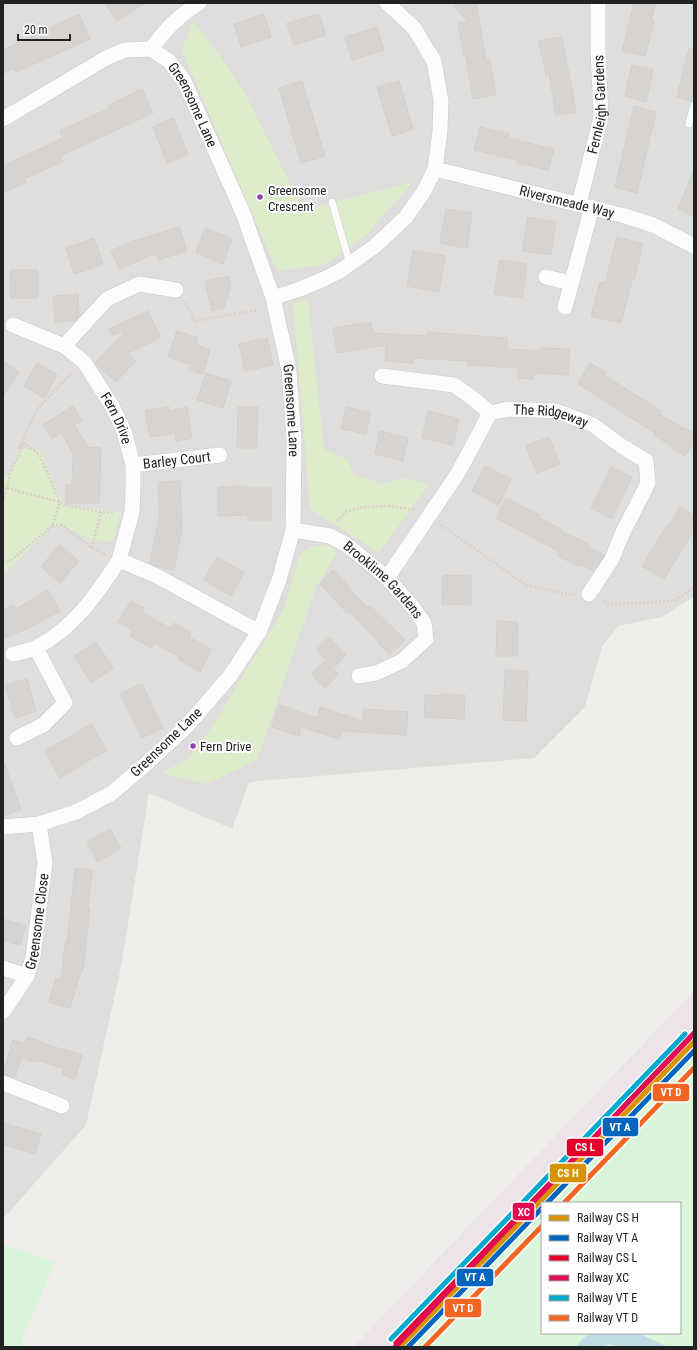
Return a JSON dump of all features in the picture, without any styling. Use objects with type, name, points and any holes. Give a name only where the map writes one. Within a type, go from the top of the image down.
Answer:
[{"type":"street","points":[[3,119],[108,57],[125,50],[151,49],[166,29],[185,12],[199,3]]},
{"type":"street","points":[[273,298],[324,279],[350,264],[376,246],[406,217],[424,191],[435,169],[440,132],[441,101],[434,61],[414,28],[387,3]]},
{"type":"street","name":"Fernleigh Gardens","points":[[565,307],[586,206],[601,117],[598,50],[598,3]]},
{"type":"street","name":"Greensome Lane","points":[[3,827],[38,824],[76,812],[106,796],[146,764],[187,726],[230,676],[259,632],[279,580],[293,530],[294,441],[289,370],[273,298],[243,214],[184,81],[169,61],[151,49]]},
{"type":"street","name":"Riversmeade Way","points":[[435,169],[653,224],[694,246]]},
{"type":"street","points":[[546,277],[571,283]]},
{"type":"street","points":[[64,346],[107,298],[139,284],[176,290]]},
{"type":"street","name":"Fern Drive","points":[[12,654],[36,648],[63,630],[79,615],[100,589],[119,560],[132,512],[133,488],[133,465],[124,431],[112,406],[84,362],[64,346],[13,325]]},
{"type":"street","points":[[382,376],[454,385],[474,399],[490,413],[458,473],[387,578]]},
{"type":"street","name":"The Ridgeway","points":[[490,413],[508,409],[556,411],[593,425],[620,445],[646,461],[648,483],[622,534],[612,559],[589,594]]},
{"type":"street","name":"Barley Court","points":[[133,465],[220,455]]},
{"type":"street","name":"Brooklime Gardens","points":[[293,530],[330,536],[347,545],[387,578],[412,606],[424,623],[426,640],[402,661],[376,673],[359,676]]},
{"type":"street","points":[[119,560],[154,575],[259,632]]},
{"type":"street","points":[[17,738],[43,726],[65,703],[36,648]]},
{"type":"street","name":"Greensome Close","points":[[3,1012],[27,976],[33,957],[45,863],[38,824]]},
{"type":"street","points":[[3,968],[27,976]]},
{"type":"street","points":[[3,1083],[62,1106]]},
{"type":"lane","points":[[689,124],[694,105]]},
{"type":"lane","points":[[332,202],[350,264]]},
{"type":"path","points":[[176,290],[196,321],[257,310],[273,298]]},
{"type":"path","points":[[24,444],[19,448],[37,409],[78,366],[84,362]]},
{"type":"path","points":[[3,502],[5,487],[24,444]]},
{"type":"path","points":[[3,562],[10,561],[52,526],[60,502],[38,454],[24,444]]},
{"type":"path","points":[[5,487],[60,502],[64,505],[102,512],[132,512]]},
{"type":"path","points":[[330,536],[337,521],[347,511],[364,507],[390,506],[415,510],[429,516],[526,585],[566,594],[589,594],[609,604],[676,600],[694,587]]},
{"type":"path","points":[[92,548],[102,512]]},
{"type":"path","points":[[52,526],[62,525],[92,548],[119,560]]},
{"type":"shaded area","points":[[3,3],[694,3],[694,597],[662,617],[618,626],[602,647],[585,707],[534,758],[249,782],[232,829],[149,793],[121,967],[86,1125],[3,1219]]},
{"type":"shaded area","points":[[694,991],[694,1080],[543,1202],[541,1202],[541,1204],[438,1347],[353,1347]]},
{"type":"green space","points":[[193,21],[219,54],[245,93],[303,210],[413,182],[366,235],[324,265],[277,271],[182,50]]},
{"type":"green space","points":[[308,299],[324,449],[348,460],[354,475],[383,484],[401,478],[429,484],[379,553],[310,509],[293,303]]},
{"type":"green space","points":[[19,448],[40,450],[64,505],[121,512],[113,542],[90,539],[68,529],[52,526],[3,574],[3,475],[10,474]]},
{"type":"green space","points":[[327,545],[337,553],[316,587],[257,760],[207,784],[161,773],[188,759],[215,722],[283,611],[299,556],[311,546]]},
{"type":"green space","points":[[694,1034],[694,1347],[392,1347]]},
{"type":"green space","points":[[3,1244],[55,1262],[19,1347],[3,1347]]},
{"type":"water","points":[[638,1334],[668,1347],[623,1347],[610,1344],[601,1347],[575,1347],[587,1335]]},
{"type":"building","points":[[105,3],[145,3],[117,21]]},
{"type":"building","points":[[452,3],[476,3],[486,60],[489,59],[496,95],[473,99],[466,56],[464,56],[458,23],[468,22]]},
{"type":"building","points":[[634,3],[656,3],[651,21],[654,21],[645,56],[622,51]]},
{"type":"building","points":[[79,14],[90,39],[16,72],[14,68],[3,74],[3,50]]},
{"type":"building","points":[[264,14],[271,37],[241,47],[234,24]]},
{"type":"building","points":[[319,14],[326,35],[294,45],[287,23]]},
{"type":"building","points":[[377,27],[384,50],[352,60],[345,37]]},
{"type":"building","points":[[562,37],[576,112],[556,115],[549,74],[546,75],[539,41]]},
{"type":"building","points":[[689,48],[694,49],[694,90],[691,101],[677,97]]},
{"type":"building","points":[[632,65],[653,70],[646,102],[625,96]]},
{"type":"building","points":[[302,81],[325,156],[301,163],[279,88]]},
{"type":"building","points":[[399,81],[413,129],[392,136],[377,87]]},
{"type":"building","points":[[142,89],[153,113],[60,156],[63,161],[24,179],[26,182],[3,193],[3,166],[63,138],[60,131],[110,108],[109,105]]},
{"type":"building","points":[[634,106],[656,112],[637,193],[615,187]]},
{"type":"building","points":[[173,118],[188,154],[167,163],[153,127]]},
{"type":"building","points":[[480,127],[509,134],[508,138],[554,149],[548,170],[517,163],[517,160],[474,150]]},
{"type":"building","points":[[694,172],[694,216],[678,209]]},
{"type":"building","points":[[446,209],[472,213],[467,248],[440,243]]},
{"type":"building","points":[[528,217],[556,222],[551,255],[522,251]]},
{"type":"building","points":[[179,227],[187,251],[158,260],[156,253],[119,269],[111,251],[133,241]]},
{"type":"building","points":[[205,228],[232,239],[223,264],[196,253]]},
{"type":"building","points":[[617,237],[643,244],[621,323],[591,316],[600,282],[605,283]]},
{"type":"building","points":[[94,238],[103,264],[74,274],[66,248]]},
{"type":"building","points":[[413,250],[445,256],[439,292],[407,286]]},
{"type":"building","points":[[500,260],[527,264],[522,298],[494,294]]},
{"type":"building","points":[[10,270],[38,270],[38,298],[11,298]]},
{"type":"building","points":[[229,276],[231,286],[224,308],[212,311],[205,281]]},
{"type":"building","points":[[78,294],[79,316],[75,321],[55,322],[53,296]]},
{"type":"building","points":[[148,311],[160,336],[156,340],[128,353],[136,361],[116,382],[95,363],[126,331],[111,335],[109,329]]},
{"type":"building","points":[[371,322],[373,333],[427,336],[427,332],[507,338],[507,349],[540,351],[540,348],[570,349],[568,375],[534,373],[533,379],[518,378],[518,368],[468,365],[468,361],[413,358],[413,363],[385,361],[386,345],[337,353],[333,328]]},
{"type":"building","points":[[177,331],[198,338],[196,345],[210,350],[203,374],[189,370],[191,365],[168,357]]},
{"type":"building","points":[[267,338],[273,365],[245,371],[239,344]]},
{"type":"building","points":[[3,361],[19,372],[3,396]]},
{"type":"building","points":[[37,363],[57,375],[44,398],[24,386]]},
{"type":"building","points":[[590,363],[605,372],[604,375],[661,411],[659,414],[694,434],[694,442],[685,456],[654,435],[655,433],[578,384]]},
{"type":"building","points":[[206,373],[231,381],[223,408],[197,400]]},
{"type":"building","points":[[73,406],[82,421],[74,425],[88,447],[101,448],[99,503],[66,503],[66,485],[72,485],[73,453],[61,433],[52,439],[43,425]]},
{"type":"building","points":[[169,407],[170,411],[187,407],[192,438],[176,441],[175,433],[150,437],[145,411]]},
{"type":"building","points":[[238,407],[258,407],[257,448],[237,448]]},
{"type":"building","points":[[346,407],[371,413],[366,434],[341,429]]},
{"type":"building","points":[[428,411],[459,419],[453,445],[422,438]]},
{"type":"building","points":[[380,431],[408,438],[403,461],[375,454]]},
{"type":"building","points":[[549,437],[560,464],[537,473],[526,446]]},
{"type":"building","points":[[485,466],[511,479],[499,505],[472,491]]},
{"type":"building","points":[[611,467],[632,477],[612,519],[591,508]]},
{"type":"building","points":[[180,481],[182,529],[174,570],[159,567],[150,563],[159,517],[158,482]]},
{"type":"building","points":[[246,486],[246,488],[271,488],[271,520],[248,520],[248,515],[218,516],[218,487]]},
{"type":"building","points":[[506,498],[540,515],[539,518],[588,544],[587,546],[604,555],[593,571],[579,564],[578,566],[558,556],[560,552],[496,518]]},
{"type":"building","points":[[680,507],[694,516],[694,530],[664,579],[642,566]]},
{"type":"building","points":[[59,545],[79,561],[60,583],[41,567]]},
{"type":"building","points":[[217,557],[244,573],[231,596],[204,580]]},
{"type":"building","points":[[333,570],[368,608],[370,606],[405,640],[390,655],[349,611],[347,613],[320,584]]},
{"type":"building","points":[[443,575],[471,576],[471,605],[442,604]]},
{"type":"building","points":[[48,590],[60,611],[3,639],[3,610],[14,605],[16,609]]},
{"type":"building","points":[[131,601],[144,608],[142,612],[171,629],[174,623],[191,633],[189,637],[212,650],[200,672],[178,659],[179,657],[154,643],[151,648],[130,636],[133,630],[118,622]]},
{"type":"building","points":[[497,621],[518,622],[517,656],[496,656]]},
{"type":"building","points":[[329,637],[346,655],[334,668],[316,650]]},
{"type":"building","points":[[96,642],[113,668],[91,683],[74,656]]},
{"type":"building","points":[[325,661],[338,674],[325,688],[311,674]]},
{"type":"building","points":[[505,670],[528,671],[526,721],[503,720]]},
{"type":"building","points":[[27,679],[36,711],[15,718],[5,685]]},
{"type":"building","points":[[142,684],[163,728],[142,738],[120,694]]},
{"type":"building","points":[[440,694],[465,695],[464,719],[424,717],[425,695],[439,696]]},
{"type":"building","points":[[279,705],[317,718],[320,707],[363,721],[364,709],[408,712],[406,735],[342,731],[339,739],[301,727],[299,736],[272,727]]},
{"type":"building","points":[[91,724],[107,750],[60,778],[45,751]]},
{"type":"building","points":[[5,765],[21,810],[3,816],[3,766]]},
{"type":"building","points":[[110,829],[121,848],[98,862],[87,842]]},
{"type":"building","points":[[75,868],[92,870],[88,909],[90,909],[83,971],[81,971],[70,1008],[49,1002],[56,978],[61,980],[65,943],[67,943]]},
{"type":"building","points":[[3,919],[26,926],[20,945],[3,940]]},
{"type":"building","points":[[27,1037],[41,1041],[41,1043],[82,1055],[75,1079],[62,1075],[64,1068],[36,1060],[35,1062],[21,1058],[15,1078],[3,1074],[13,1040],[25,1044]]},
{"type":"building","points":[[3,1123],[41,1134],[35,1154],[3,1144]]},
{"type":"transit line","points":[[391,1339],[685,1034]]},
{"type":"transit line","points":[[396,1343],[690,1038]]},
{"type":"transit line","points":[[400,1347],[694,1042]]},
{"type":"transit line","points":[[548,1202],[694,1051]]},
{"type":"transit line","points":[[565,1202],[694,1068]]},
{"type":"transit line","points":[[408,1347],[541,1209]]},
{"type":"transit line","points":[[425,1347],[541,1227]]},
{"type":"rail line","name":"XC","points":[[395,1347],[694,1033]]},
{"type":"place","name":"Greensome Crescent","points":[[260,197]]},
{"type":"place","name":"Fern Drive","points":[[193,746]]}]
